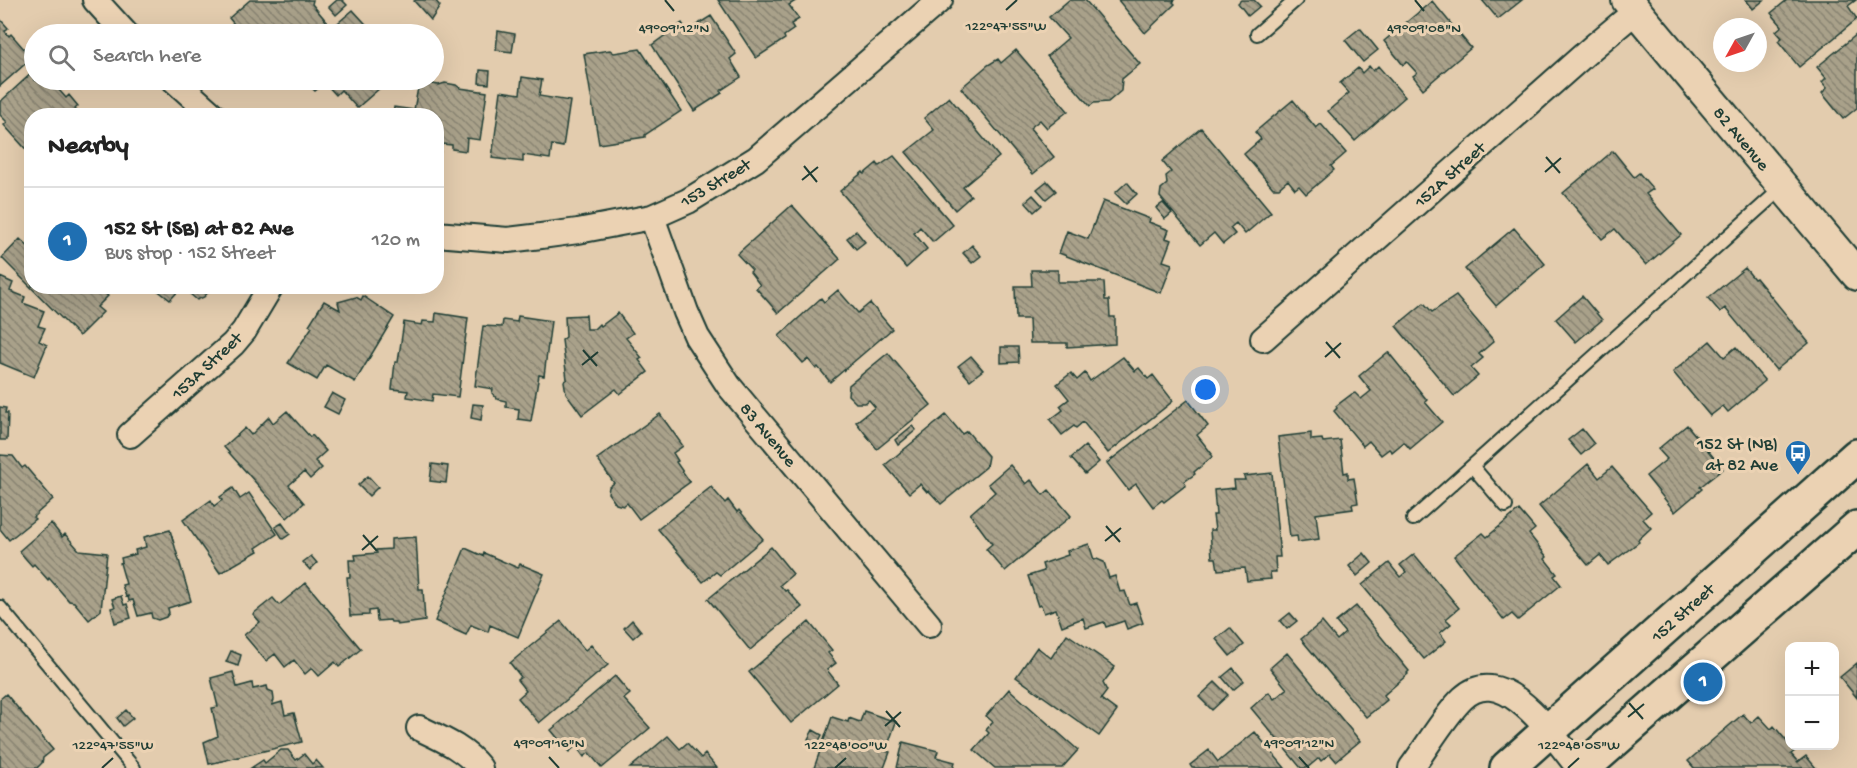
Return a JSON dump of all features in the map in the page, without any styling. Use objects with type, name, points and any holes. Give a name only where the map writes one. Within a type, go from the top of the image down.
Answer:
[{"type":"main road","name":"152 Street","points":[[1507,768],[1857,456]]},
{"type":"main road","points":[[1581,768],[1857,528]]},
{"type":"street","points":[[95,0],[117,24]]},
{"type":"street","name":"153 Street","points":[[444,235],[508,240],[578,231],[652,217],[703,193],[756,159],[940,0]]},
{"type":"street","name":"82 Avenue","points":[[1632,5],[1857,275]]},
{"type":"street","name":"152A Street","points":[[1263,339],[1606,35],[1632,5]]},
{"type":"street","points":[[185,90],[205,108]]},
{"type":"street","name":"83 Avenue","points":[[652,217],[686,312],[711,361],[729,386],[929,625]]},
{"type":"street","name":"153A Street","points":[[130,435],[233,344],[244,331],[266,294]]},
{"type":"street","points":[[1411,768],[1456,705],[1476,689],[1497,689],[1511,695],[1526,706],[1581,768]]},
{"type":"street","points":[[419,728],[469,755],[480,768]]},
{"type":"lane","points":[[1257,34],[1296,0]]},
{"type":"lane","points":[[1413,519],[1783,187]]},
{"type":"lane","points":[[1472,466],[1506,506]]},
{"type":"lane","points":[[0,607],[134,768]]},
{"type":"building","points":[[250,0],[313,0],[312,4],[327,22],[324,24],[234,24],[229,18]]},
{"type":"building","points":[[337,0],[342,0],[347,5],[336,15],[329,7]]},
{"type":"building","points":[[435,0],[440,6],[431,20],[414,1]]},
{"type":"building","points":[[718,0],[797,0],[789,5],[799,19],[791,24],[794,29],[784,36],[785,39],[756,58]]},
{"type":"building","points":[[1069,0],[1085,0],[1140,64],[1122,79],[1121,91],[1108,102],[1094,103],[1090,106],[1047,56],[1068,38],[1049,17]]},
{"type":"building","points":[[1118,0],[1175,0],[1173,2],[1175,4],[1145,33]]},
{"type":"building","points":[[1241,0],[1254,0],[1260,6],[1248,16],[1238,3]]},
{"type":"building","points":[[1482,0],[1522,0],[1498,19]]},
{"type":"building","points":[[1746,0],[1764,0],[1753,9]]},
{"type":"building","points":[[1787,0],[1856,0],[1848,6],[1857,19],[1799,67],[1778,41],[1782,38],[1776,31],[1782,26],[1771,13]]},
{"type":"building","points":[[1432,1],[1471,48],[1423,89],[1413,76],[1417,73],[1407,62],[1403,65],[1384,41]]},
{"type":"building","points":[[353,10],[366,24],[337,24]]},
{"type":"building","points":[[711,16],[736,54],[730,59],[741,77],[720,91],[722,93],[694,111],[652,45],[682,23],[687,31]]},
{"type":"building","points":[[0,19],[8,28],[5,31],[9,36],[11,34],[24,49],[24,65],[0,86]]},
{"type":"building","points":[[1360,28],[1378,50],[1363,62],[1345,40]]},
{"type":"building","points":[[498,31],[515,34],[512,52],[496,50]]},
{"type":"building","points":[[1857,34],[1857,108],[1843,119],[1822,93],[1827,88],[1822,82],[1826,78],[1817,67]]},
{"type":"building","points":[[640,49],[681,111],[645,137],[599,144],[584,54]]},
{"type":"building","points":[[1016,50],[1068,111],[1047,128],[1040,120],[1030,128],[1054,157],[1033,174],[961,88],[988,65],[998,59],[1001,63]]},
{"type":"building","points":[[1369,66],[1373,71],[1378,66],[1405,97],[1355,141],[1328,111],[1349,93],[1340,83],[1358,68],[1362,73]]},
{"type":"building","points":[[480,70],[490,71],[489,84],[479,83]]},
{"type":"building","points":[[522,77],[542,80],[539,96],[570,101],[563,147],[552,145],[550,159],[523,155],[523,162],[492,158],[501,91],[520,94]]},
{"type":"building","points":[[24,80],[24,90],[59,90],[66,98],[69,95],[78,106],[76,108],[24,108],[24,147],[4,125],[7,122],[0,115],[0,102]]},
{"type":"building","points":[[445,83],[487,92],[480,140],[467,138],[466,151],[452,149],[452,145],[444,144],[444,108],[414,108],[418,90],[444,90]]},
{"type":"building","points":[[331,90],[341,90],[336,95]]},
{"type":"building","points":[[341,90],[378,90],[357,108]]},
{"type":"building","points":[[949,97],[999,157],[963,187],[971,196],[955,210],[906,152],[934,130],[924,118]]},
{"type":"building","points":[[1293,100],[1316,128],[1321,124],[1346,153],[1331,166],[1334,170],[1306,194],[1299,186],[1295,189],[1288,180],[1279,188],[1273,188],[1244,154],[1261,139],[1255,132]]},
{"type":"building","points":[[1201,128],[1271,212],[1245,234],[1236,223],[1230,228],[1235,234],[1223,244],[1214,233],[1200,245],[1160,197],[1161,189],[1167,184],[1166,176],[1171,172],[1162,161]]},
{"type":"building","points":[[1613,151],[1634,177],[1639,173],[1653,189],[1646,194],[1681,235],[1646,265],[1615,229],[1602,239],[1563,193]]},
{"type":"building","points":[[894,156],[953,225],[933,242],[920,227],[914,233],[927,249],[906,268],[840,191],[863,172],[864,174],[877,163],[879,166]]},
{"type":"building","points":[[1047,181],[1056,191],[1046,199],[1037,189]]},
{"type":"building","points":[[1127,182],[1137,194],[1126,204],[1115,193]]},
{"type":"building","points":[[1033,195],[1042,205],[1034,212],[1025,202]]},
{"type":"building","points":[[1103,201],[1150,219],[1149,222],[1169,230],[1166,238],[1171,240],[1163,261],[1172,264],[1161,293],[1059,253],[1067,231],[1088,239]]},
{"type":"building","points":[[1163,203],[1172,213],[1165,219],[1156,208]]},
{"type":"building","points":[[792,205],[840,259],[778,313],[756,288],[760,285],[750,272],[752,270],[737,254]]},
{"type":"building","points":[[1514,228],[1545,264],[1496,306],[1465,269]]},
{"type":"building","points":[[856,231],[865,242],[856,249],[847,238]]},
{"type":"building","points":[[20,239],[24,243],[24,280],[2,258]]},
{"type":"building","points":[[972,245],[981,256],[972,263],[963,253]]},
{"type":"building","points":[[1745,268],[1754,279],[1756,278],[1809,343],[1776,370],[1725,308],[1720,312],[1708,298]]},
{"type":"building","points":[[1031,270],[1058,270],[1058,282],[1104,282],[1105,300],[1109,300],[1110,317],[1115,317],[1115,344],[1067,347],[1067,343],[1030,343],[1029,319],[1016,319],[1015,286],[1032,286]]},
{"type":"building","points":[[0,277],[13,283],[10,291],[25,297],[23,303],[44,311],[38,326],[45,328],[39,341],[47,345],[34,377],[0,363]]},
{"type":"building","points":[[838,290],[858,313],[870,303],[892,329],[830,382],[808,359],[803,363],[779,336],[821,298],[824,302]]},
{"type":"building","points":[[38,294],[106,294],[108,296],[97,307],[103,312],[79,336]]},
{"type":"building","points":[[162,294],[176,294],[170,300]]},
{"type":"building","points":[[190,294],[207,294],[204,297],[197,300]]},
{"type":"building","points":[[363,296],[394,317],[355,382],[326,365],[317,380],[288,363],[312,327],[309,325],[324,301],[340,310],[338,302],[356,297],[361,300]]},
{"type":"building","points":[[1456,296],[1494,341],[1479,354],[1483,358],[1471,368],[1478,376],[1454,396],[1396,326],[1424,303],[1432,312]]},
{"type":"building","points":[[1582,296],[1602,320],[1576,342],[1556,319]]},
{"type":"building","points":[[436,313],[468,318],[458,397],[433,394],[432,401],[407,397],[408,391],[392,389],[395,362],[398,362],[404,322],[422,325],[423,321],[435,322]]},
{"type":"building","points":[[618,313],[633,333],[626,338],[642,358],[639,360],[648,372],[620,394],[616,389],[582,415],[566,393],[564,381],[567,379],[562,340],[566,337],[565,316],[586,315],[587,329],[594,329]]},
{"type":"building","points":[[518,316],[551,321],[544,376],[539,375],[531,421],[518,419],[519,409],[506,407],[506,401],[497,399],[492,393],[493,389],[475,386],[483,326],[502,327],[503,320],[517,322]]},
{"type":"building","points":[[1710,341],[1724,357],[1736,347],[1765,381],[1728,412],[1723,406],[1710,416],[1673,372]]},
{"type":"building","points":[[1001,347],[1018,347],[1019,362],[1001,363]]},
{"type":"building","points":[[1388,352],[1442,422],[1410,449],[1404,442],[1392,452],[1389,449],[1381,455],[1369,441],[1363,446],[1334,411],[1336,406],[1352,394],[1355,393],[1361,399],[1371,391],[1359,376]]},
{"type":"building","points":[[888,353],[931,405],[877,449],[856,422],[875,407],[869,400],[865,403],[856,403],[848,395],[849,385]]},
{"type":"building","points":[[971,356],[983,370],[970,380],[958,366]]},
{"type":"building","points":[[1123,357],[1135,371],[1139,368],[1148,379],[1153,375],[1173,401],[1108,453],[1083,422],[1062,435],[1050,420],[1063,410],[1060,406],[1069,399],[1057,384],[1071,373],[1077,380],[1085,373],[1090,381]]},
{"type":"building","points":[[332,393],[345,400],[338,414],[324,407]]},
{"type":"building","points":[[1188,400],[1208,426],[1197,435],[1212,457],[1184,482],[1186,485],[1164,502],[1162,500],[1153,507],[1136,484],[1128,490],[1107,463]]},
{"type":"building","points":[[473,404],[483,405],[481,420],[471,418]]},
{"type":"building","points":[[0,407],[6,408],[5,413],[8,413],[7,440],[0,440]]},
{"type":"building","points":[[287,411],[326,451],[315,461],[322,468],[310,479],[304,472],[289,485],[304,503],[287,518],[224,447],[245,428],[251,435],[269,417],[273,423]]},
{"type":"building","points":[[660,414],[683,446],[673,453],[678,461],[676,462],[690,482],[639,519],[627,503],[623,506],[616,504],[608,493],[609,487],[614,483],[597,459]]},
{"type":"building","points":[[946,415],[962,434],[967,431],[988,456],[986,467],[941,504],[920,484],[909,493],[885,465]]},
{"type":"building","points":[[1687,425],[1723,469],[1700,487],[1702,489],[1675,512],[1646,476],[1667,459],[1658,449]]},
{"type":"building","points":[[912,426],[916,430],[898,445],[895,440]]},
{"type":"building","points":[[1582,429],[1594,444],[1581,455],[1568,440]]},
{"type":"building","points":[[1311,433],[1311,440],[1322,439],[1323,442],[1340,440],[1344,473],[1348,472],[1348,479],[1354,478],[1358,503],[1352,504],[1353,509],[1316,514],[1319,539],[1298,542],[1297,536],[1290,537],[1278,437]]},
{"type":"building","points":[[1085,446],[1099,462],[1085,474],[1071,458]]},
{"type":"building","points":[[0,455],[13,456],[22,468],[25,466],[53,499],[33,517],[35,519],[9,540],[0,529]]},
{"type":"building","points":[[432,464],[448,466],[446,483],[430,481]]},
{"type":"building","points":[[1588,464],[1599,478],[1612,467],[1651,512],[1643,519],[1651,528],[1638,540],[1639,542],[1608,565],[1600,555],[1588,565],[1539,506]]},
{"type":"building","points":[[1010,465],[1026,484],[1031,480],[1043,495],[1049,490],[1071,516],[1005,571],[986,549],[992,544],[970,514],[995,492],[988,484]]},
{"type":"building","points":[[1272,473],[1280,557],[1275,557],[1276,572],[1270,572],[1271,579],[1247,581],[1245,568],[1218,570],[1216,558],[1212,558],[1210,530],[1215,530],[1214,490],[1235,488],[1234,480],[1245,480],[1244,476]]},
{"type":"building","points":[[368,476],[378,487],[369,496],[358,485]]},
{"type":"building","points":[[711,487],[725,503],[728,500],[737,512],[739,510],[763,539],[720,575],[716,572],[703,582],[658,529]]},
{"type":"building","points":[[233,488],[240,499],[249,493],[277,534],[256,548],[258,551],[220,573],[183,520],[211,500],[214,506],[222,500],[220,497]]},
{"type":"building","points":[[1519,510],[1535,529],[1529,534],[1547,557],[1545,559],[1557,574],[1554,576],[1561,585],[1518,620],[1512,614],[1504,620],[1454,556],[1483,533],[1487,537]]},
{"type":"building","points":[[51,523],[62,537],[65,534],[79,550],[107,553],[101,610],[89,620],[74,602],[69,601],[49,578],[48,580],[34,564],[32,566],[19,551]]},
{"type":"building","points":[[282,523],[290,534],[283,539],[275,527]]},
{"type":"building","points":[[170,530],[191,601],[168,608],[169,613],[166,617],[158,620],[152,618],[151,613],[138,616],[133,600],[129,601],[128,596],[126,597],[122,585],[126,584],[120,563],[121,558],[136,554],[135,550],[146,547],[144,537]]},
{"type":"building","points":[[416,537],[419,589],[423,589],[425,621],[397,625],[396,622],[390,620],[377,621],[376,610],[369,611],[369,615],[350,616],[347,577],[350,577],[349,560],[356,560],[355,555],[391,549],[391,539]]},
{"type":"building","points":[[1089,544],[1094,560],[1104,562],[1109,578],[1115,576],[1120,592],[1125,591],[1130,605],[1136,603],[1143,623],[1127,629],[1124,621],[1106,627],[1104,622],[1086,628],[1083,618],[1062,626],[1056,609],[1044,613],[1041,605],[1038,606],[1028,576],[1044,571],[1042,564],[1068,555],[1067,551]]},
{"type":"building","points":[[771,547],[793,574],[780,585],[802,607],[750,650],[708,599]]},
{"type":"building","points":[[465,548],[483,556],[484,553],[518,568],[520,564],[544,574],[518,637],[490,625],[488,632],[471,625],[466,635],[435,621]]},
{"type":"building","points":[[1364,553],[1372,563],[1357,576],[1349,566]]},
{"type":"building","points":[[1414,554],[1459,608],[1446,619],[1451,624],[1440,633],[1446,641],[1424,659],[1362,585],[1389,563],[1400,577],[1406,572],[1400,565]]},
{"type":"building","points":[[311,556],[317,563],[310,570],[303,562]]},
{"type":"building","points":[[306,583],[361,649],[339,667],[335,662],[319,676],[312,668],[305,674],[294,660],[285,667],[275,654],[266,661],[244,635],[260,622],[253,614],[273,598],[279,605]]},
{"type":"building","points":[[121,596],[124,605],[127,604],[131,618],[115,623],[111,608],[115,607],[112,599]]},
{"type":"building","points":[[1356,606],[1409,671],[1384,695],[1387,700],[1366,717],[1301,639],[1322,622],[1337,640],[1345,633],[1336,622]]},
{"type":"building","points":[[1290,613],[1297,621],[1287,629],[1280,621]]},
{"type":"building","points":[[632,620],[641,631],[633,638],[624,628]]},
{"type":"building","points":[[561,621],[585,650],[591,645],[608,665],[539,723],[518,698],[526,691],[517,680],[521,677],[510,663]]},
{"type":"building","points":[[809,622],[832,650],[828,653],[836,663],[827,670],[838,684],[791,723],[749,672]]},
{"type":"building","points":[[1230,628],[1244,645],[1230,656],[1216,639]]},
{"type":"building","points":[[1067,634],[1115,667],[1103,683],[1107,691],[1101,699],[1117,711],[1099,736],[1016,677],[1037,647],[1051,658]]},
{"type":"building","points":[[231,651],[241,655],[238,666],[226,662]]},
{"type":"building","points":[[1287,653],[1360,741],[1336,761],[1330,754],[1321,761],[1319,758],[1307,768],[1301,768],[1251,708],[1269,692],[1274,699],[1287,689],[1270,668]]},
{"type":"building","points":[[1857,663],[1857,698],[1840,677]]},
{"type":"building","points":[[1233,668],[1244,681],[1233,690],[1222,677]]},
{"type":"building","points":[[233,672],[237,687],[252,683],[253,689],[267,686],[268,690],[273,692],[272,705],[282,702],[285,715],[294,713],[302,742],[209,764],[204,742],[218,736],[212,708],[218,707],[211,678]]},
{"type":"building","points":[[615,676],[630,694],[624,699],[650,728],[602,768],[589,753],[584,757],[576,746],[569,752],[551,730]]},
{"type":"building","points":[[1215,682],[1228,695],[1212,710],[1199,697]]},
{"type":"building","points":[[1009,689],[1078,750],[1062,768],[995,768],[974,750],[989,733],[986,730],[993,722],[986,716]]},
{"type":"building","points":[[6,694],[53,750],[43,758],[37,768],[0,768],[0,699]]},
{"type":"building","points":[[126,710],[133,718],[123,726],[117,718]]},
{"type":"building","points":[[864,711],[896,722],[886,751],[890,752],[884,768],[814,768],[832,717],[848,722],[849,718],[860,722]]},
{"type":"building","points":[[1743,714],[1751,723],[1759,716],[1771,729],[1774,726],[1785,739],[1785,750],[1794,750],[1791,754],[1798,762],[1806,756],[1816,768],[1694,768],[1688,761]]},
{"type":"building","points":[[813,730],[822,735],[817,745],[808,739]]},
{"type":"building","points":[[1255,732],[1285,768],[1192,768],[1190,765],[1209,750],[1218,762]]},
{"type":"building","points":[[668,736],[680,749],[687,743],[701,758],[705,754],[717,768],[630,768]]},
{"type":"building","points":[[903,742],[938,751],[936,757],[955,762],[953,768],[897,768]]},
{"type":"building","points":[[281,750],[288,750],[296,760],[304,754],[312,764],[316,760],[323,768],[251,768],[263,760],[265,763]]},
{"type":"place","name":"152 St (NB) at 82 Ave","points":[[1798,476]]},
{"type":"place","name":"152 St (SB) at 82 Ave","points":[[1703,682]]}]
